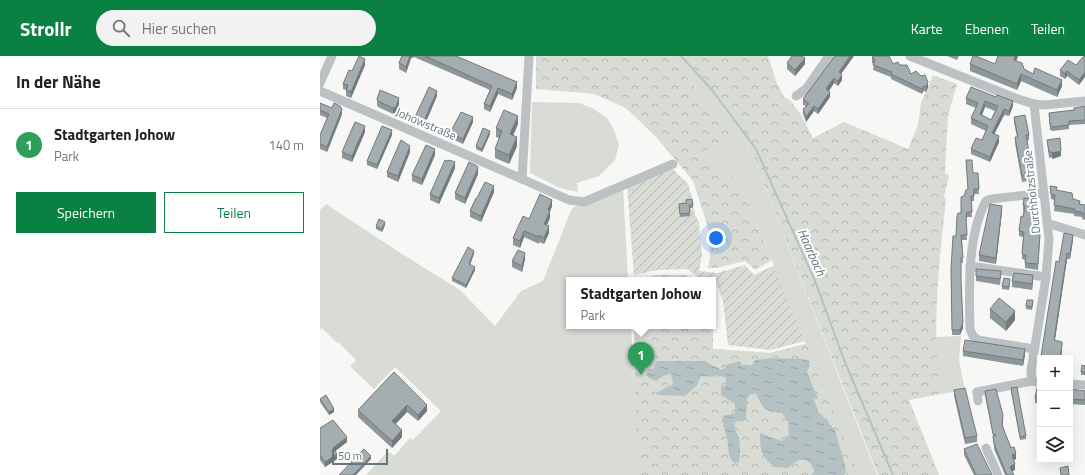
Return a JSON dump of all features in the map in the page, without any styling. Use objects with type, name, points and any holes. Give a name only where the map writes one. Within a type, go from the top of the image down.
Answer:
[{"type":"street","points":[[320,83],[332,56]]},
{"type":"street","points":[[522,180],[529,56]]},
{"type":"street","points":[[796,96],[806,89],[829,56]]},
{"type":"street","points":[[910,56],[1015,98],[1034,104],[1045,105],[1085,101]]},
{"type":"street","name":"Johowstraße","points":[[320,92],[569,200],[584,202],[673,164]]},
{"type":"street","name":"Durchholzstraße","points":[[978,401],[977,392],[1036,382],[1031,371],[1046,277],[1049,238],[1034,104]]},
{"type":"street","points":[[1034,349],[978,340],[973,336],[970,329],[968,281],[976,231],[986,201],[991,199],[1044,193]]},
{"type":"street","points":[[1047,223],[1085,235]]},
{"type":"street","points":[[970,266],[1046,277]]},
{"type":"street","points":[[1073,384],[1085,385]]},
{"type":"street","points":[[986,448],[998,475]]},
{"type":"green space","points":[[536,56],[669,56],[731,132],[716,146],[700,153],[739,182],[772,260],[755,270],[745,261],[716,268],[708,268],[710,258],[708,227],[693,181],[656,137],[626,108],[594,94],[536,89]]},
{"type":"green space","points":[[669,56],[684,56],[733,118],[753,156],[877,475],[366,475],[388,451],[394,456],[410,438],[413,440],[441,411],[395,367],[374,389],[350,366],[356,360],[322,328],[320,330],[320,210],[326,204],[460,290],[495,326],[521,291],[543,281],[572,208],[623,188],[628,277],[566,277],[566,329],[631,329],[634,384],[634,329],[713,329],[713,349],[770,353],[806,344],[776,276],[772,260],[739,182],[700,153],[716,146],[730,132]]},
{"type":"green space","points":[[684,56],[768,56],[776,81],[784,97],[790,100],[801,115],[813,138],[844,122],[908,149],[918,125],[921,103],[933,75],[957,84],[948,116],[945,173],[949,176],[944,197],[946,199],[937,296],[936,321],[938,370],[941,394],[909,400],[939,475],[878,475],[753,156],[733,118]]},
{"type":"green space","points":[[532,102],[579,103],[592,108],[607,118],[614,130],[619,145],[615,160],[599,176],[577,183],[578,192],[560,188],[530,173]]},
{"type":"green space","points":[[672,168],[688,184],[695,215],[699,222],[702,255],[699,271],[717,273],[745,265],[754,275],[773,266],[805,341],[770,350],[728,345],[723,301],[716,282],[716,277],[699,277],[687,269],[657,270],[634,275],[627,186]]},
{"type":"green space","points":[[656,275],[685,275],[689,277],[650,277]]},
{"type":"green space","points":[[634,329],[713,329],[713,349],[770,353],[806,344],[859,475],[639,475],[635,397]]},
{"type":"green space","points":[[961,336],[959,360],[965,390],[941,394],[936,363],[935,337]]},
{"type":"water","points":[[771,358],[803,359],[809,361],[810,366],[807,372],[818,399],[814,399],[818,411],[835,430],[846,469],[844,475],[811,475],[814,471],[810,462],[806,460],[799,460],[788,468],[774,467],[766,459],[762,452],[760,433],[782,441],[789,435],[788,422],[782,413],[765,409],[756,394],[752,393],[747,398],[746,420],[735,422],[735,428],[739,438],[740,453],[739,462],[734,463],[729,454],[723,423],[723,416],[735,413],[735,404],[721,395],[721,387],[726,385],[726,378],[717,375],[712,377],[701,376],[697,385],[685,396],[659,395],[658,392],[673,384],[671,374],[663,376],[656,381],[646,375],[648,369],[653,369],[657,361],[704,361],[722,370],[729,364],[740,361],[742,366],[752,365],[755,360]]},
{"type":"building","points":[[359,56],[365,59],[351,92],[346,90],[348,85],[343,84],[349,70],[352,71]]},
{"type":"building","points":[[402,56],[410,56],[406,67],[399,63]]},
{"type":"building","points":[[425,56],[456,56],[517,82],[512,94],[498,88],[490,106],[484,104],[492,86]]},
{"type":"building","points":[[792,56],[802,56],[805,58],[795,70],[787,63]]},
{"type":"building","points":[[835,56],[850,56],[839,72],[842,75],[838,81],[834,78],[826,89],[830,92],[818,109],[814,106],[806,117],[803,109],[809,104],[803,99]]},
{"type":"building","points":[[873,56],[889,56],[893,64],[898,62],[900,65],[907,65],[911,74],[916,71],[921,76],[925,75],[928,82],[926,87],[923,86],[922,89],[891,74],[892,72],[873,65],[875,59],[872,58]]},
{"type":"building","points":[[973,56],[995,64],[998,56],[1015,56],[1014,60],[1022,63],[1024,69],[1033,74],[1035,68],[1062,80],[1057,90],[1021,74],[1017,84],[970,64]]},
{"type":"building","points":[[1084,56],[1085,72],[1079,80],[1067,71],[1065,74],[1060,70],[1068,60],[1076,65]]},
{"type":"building","points":[[429,87],[437,91],[424,121],[415,117]]},
{"type":"building","points":[[971,87],[996,97],[997,95],[1013,101],[1009,111],[1004,109],[992,133],[999,136],[990,157],[971,149],[976,138],[982,140],[988,126],[971,118],[978,103],[966,98]],"holes":[[[985,101],[998,106],[991,120],[980,114]]]},
{"type":"building","points":[[380,90],[399,98],[396,107],[393,108],[378,101],[377,99]]},
{"type":"building","points":[[320,103],[332,108],[334,103],[342,109],[327,147],[320,144],[320,135],[329,114],[320,110]]},
{"type":"building","points":[[1085,106],[1085,120],[1069,121],[1069,125],[1053,127],[1050,125],[1049,113],[1074,110],[1074,108]]},
{"type":"building","points":[[504,110],[518,116],[510,134],[517,137],[509,155],[495,149],[502,131],[496,128]]},
{"type":"building","points":[[461,112],[473,117],[463,139],[450,133]]},
{"type":"building","points":[[1025,115],[1029,135],[1026,135],[1033,174],[1022,176],[1015,137],[1018,137],[1014,117]]},
{"type":"building","points":[[355,122],[365,126],[352,156],[342,152]]},
{"type":"building","points":[[382,126],[392,130],[377,165],[367,161]]},
{"type":"building","points":[[483,128],[490,131],[482,149],[476,146]]},
{"type":"building","points":[[1060,138],[1061,151],[1052,153],[1049,152],[1047,140]]},
{"type":"building","points":[[401,140],[410,146],[398,176],[387,172]]},
{"type":"building","points":[[426,145],[435,149],[422,179],[412,175]]},
{"type":"building","points":[[445,160],[455,162],[439,198],[430,194]]},
{"type":"building","points":[[966,160],[972,160],[973,173],[978,173],[979,189],[974,189],[974,196],[971,196],[972,212],[967,212],[966,216],[967,235],[961,235],[963,258],[961,258],[961,281],[963,323],[960,330],[952,330],[951,269],[953,236],[956,236],[958,213],[961,213],[961,197],[964,196],[966,190],[968,189]]},
{"type":"building","points":[[469,162],[478,168],[465,198],[455,193]]},
{"type":"building","points":[[485,182],[494,186],[481,216],[470,211]]},
{"type":"building","points":[[1050,186],[1057,187],[1056,190],[1072,193],[1073,199],[1080,201],[1079,204],[1085,205],[1085,214],[1074,211],[1075,209],[1054,205],[1055,195],[1051,194]]},
{"type":"building","points":[[540,194],[552,200],[548,210],[550,211],[544,224],[549,226],[544,238],[524,231],[520,241],[513,238],[523,216],[529,219]]},
{"type":"building","points":[[1024,198],[1037,200],[1035,211],[1038,211],[1036,222],[1039,223],[1037,234],[1040,234],[1038,264],[1025,263],[1026,255],[1022,254],[1024,232],[1019,231],[1021,216],[1023,217],[1025,206],[1023,205]]},
{"type":"building","points":[[692,199],[693,205],[689,205],[690,213],[680,214],[679,204],[687,203],[686,200]]},
{"type":"building","points":[[990,204],[1002,206],[996,258],[979,255]]},
{"type":"building","points":[[379,219],[385,222],[382,229],[376,226]]},
{"type":"building","points":[[1064,233],[1073,235],[1070,254],[1067,253],[1054,340],[1062,342],[1060,355],[1041,355],[1056,261],[1059,262]]},
{"type":"building","points":[[468,247],[474,251],[469,264],[475,267],[466,285],[452,278]]},
{"type":"building","points":[[518,250],[525,253],[522,266],[512,261]]},
{"type":"building","points":[[976,269],[1001,271],[1000,279],[976,276]]},
{"type":"building","points":[[1014,273],[1033,275],[1032,284],[1012,281]]},
{"type":"building","points":[[1004,278],[1010,279],[1009,287],[1002,286]]},
{"type":"building","points":[[999,298],[1015,311],[1006,322],[990,309]]},
{"type":"building","points":[[1027,300],[1033,300],[1032,307],[1026,306]]},
{"type":"building","points":[[965,340],[1025,349],[1023,360],[963,351]]},
{"type":"building","points":[[1082,365],[1085,366],[1085,372],[1081,372]]},
{"type":"building","points":[[394,372],[427,405],[418,415],[407,405],[392,421],[402,430],[392,441],[358,410]]},
{"type":"building","points":[[1017,387],[1026,436],[1020,437],[1011,388]]},
{"type":"building","points":[[965,388],[977,436],[965,438],[954,390]]},
{"type":"building","points":[[1037,388],[1037,398],[1035,398]]},
{"type":"building","points":[[996,389],[1003,415],[1002,425],[1011,448],[1014,447],[1016,453],[1012,455],[1015,464],[1010,467],[1014,475],[1007,475],[994,444],[993,436],[996,435],[993,434],[985,391]]},
{"type":"building","points":[[1073,389],[1085,391],[1085,400],[1073,399]]},
{"type":"building","points":[[326,395],[334,409],[329,412],[320,399]]},
{"type":"building","points":[[333,420],[347,437],[333,448],[337,454],[325,462],[320,455],[320,428]]},
{"type":"building","points":[[977,444],[992,475],[976,475],[964,449]]},
{"type":"building","points":[[364,449],[371,456],[353,475],[339,475]]},
{"type":"building","points":[[1068,466],[1069,475],[1061,475],[1060,468]]},
{"type":"waterway","name":"Haarbach","points":[[681,56],[712,90],[756,149],[815,281],[844,360],[893,475]]},
{"type":"place","name":"Stadtgarten Johow","points":[[641,375]]}]
